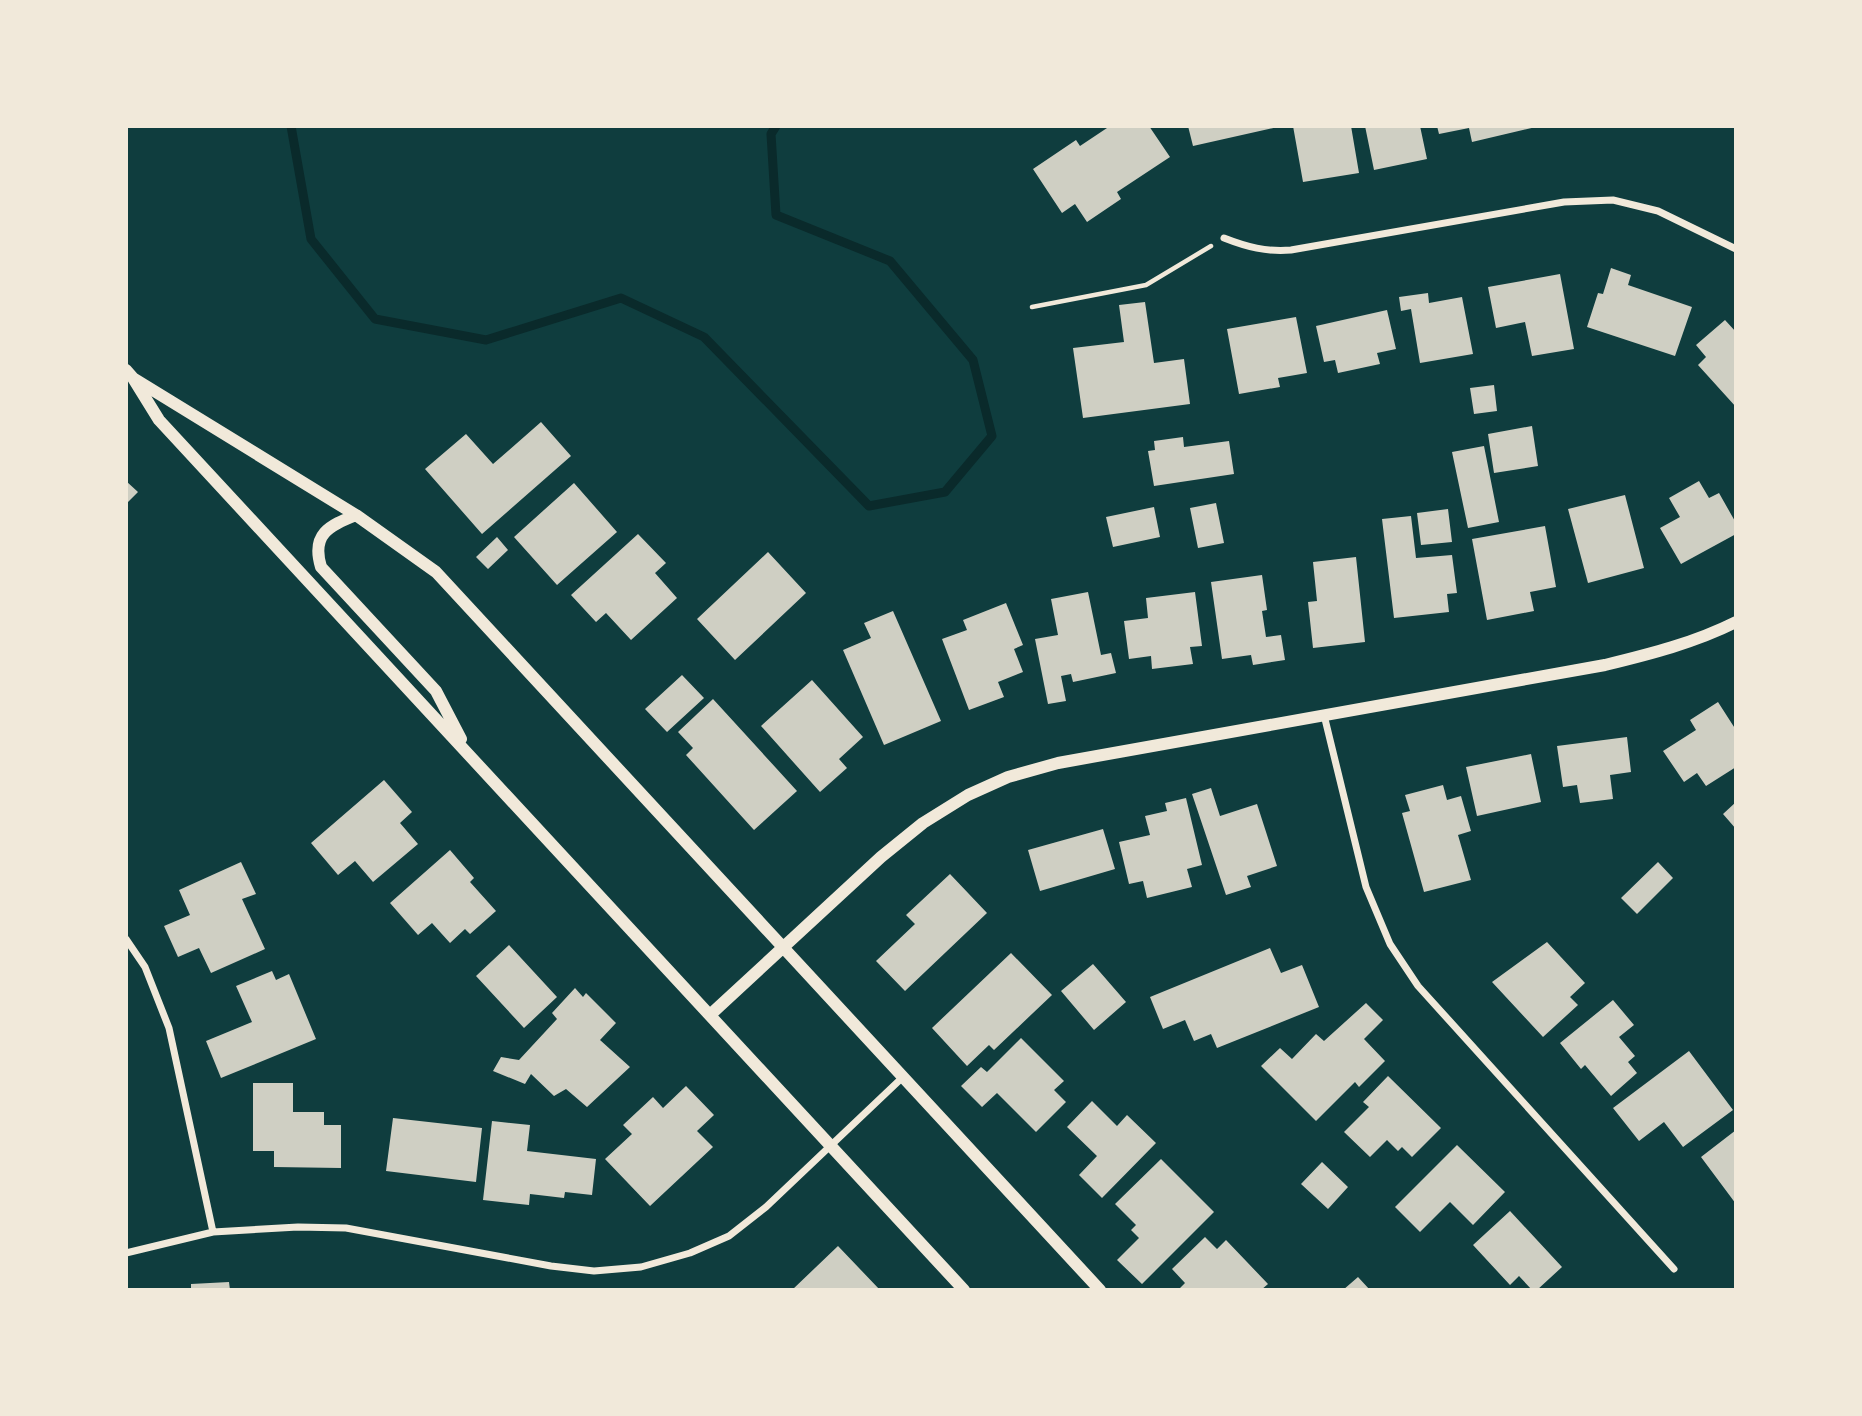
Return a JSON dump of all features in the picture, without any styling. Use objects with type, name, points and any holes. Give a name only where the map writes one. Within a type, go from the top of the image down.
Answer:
[{"type":"street","points":[[1224,238],[1253,249],[1292,250],[1564,202],[1613,200],[1658,211],[1736,249]]},
{"type":"street","points":[[130,374],[356,515],[419,558],[463,598],[1100,1290]]},
{"type":"street","points":[[130,374],[159,420],[964,1290]]},
{"type":"street","points":[[356,515],[330,526],[321,538],[317,553],[321,567],[436,691],[467,751]]},
{"type":"street","points":[[710,1015],[923,823],[968,795],[1008,777],[1058,762],[1605,664],[1661,652],[1712,634],[1736,622]]},
{"type":"street","points":[[1324,715],[1366,887],[1390,944],[1418,986],[1674,1269]]},
{"type":"street","points":[[126,939],[145,967],[169,1028],[213,1232]]},
{"type":"street","points":[[126,1253],[213,1232],[298,1227],[346,1228],[551,1266],[594,1271],[640,1267],[690,1253],[729,1236],[766,1207],[904,1076]]},
{"type":"path","points":[[1032,307],[1146,285],[1224,238]]},
{"type":"building","points":[[1110,126],[1149,126],[1170,157],[1117,192],[1121,199],[1087,222],[1075,204],[1062,213],[1033,169],[1076,140],[1080,146]]},
{"type":"building","points":[[1188,126],[1278,126],[1278,127],[1193,146]]},
{"type":"building","points":[[1293,126],[1351,126],[1359,173],[1303,182]]},
{"type":"building","points":[[1365,126],[1420,126],[1427,159],[1374,170]]},
{"type":"building","points":[[1437,126],[1536,127],[1472,142],[1469,128],[1439,134]]},
{"type":"building","points":[[1611,268],[1631,275],[1628,285],[1692,307],[1675,356],[1587,327],[1598,293],[1603,294]]},
{"type":"building","points":[[1560,274],[1574,349],[1532,356],[1525,322],[1496,328],[1488,287]]},
{"type":"building","points":[[1428,293],[1429,303],[1462,297],[1473,354],[1420,363],[1411,309],[1401,311],[1399,297]]},
{"type":"building","points":[[1145,302],[1154,363],[1184,359],[1190,404],[1083,418],[1073,348],[1124,342],[1119,305]]},
{"type":"building","points":[[1387,310],[1396,349],[1377,353],[1380,364],[1338,373],[1335,360],[1324,362],[1316,326]]},
{"type":"building","points":[[1296,317],[1307,373],[1278,378],[1280,387],[1239,394],[1227,329]]},
{"type":"building","points":[[1725,320],[1736,332],[1736,407],[1698,365],[1706,357],[1696,345]]},
{"type":"building","points":[[1494,385],[1497,411],[1474,414],[1470,388]]},
{"type":"building","points":[[541,422],[571,456],[482,534],[425,469],[466,434],[493,464]]},
{"type":"building","points":[[1532,426],[1538,466],[1494,473],[1488,434]]},
{"type":"building","points":[[1183,437],[1184,447],[1229,441],[1234,474],[1154,486],[1148,451],[1155,450],[1154,441]]},
{"type":"building","points":[[1484,446],[1499,522],[1468,528],[1452,452]]},
{"type":"building","points":[[126,481],[138,492],[126,504]]},
{"type":"building","points":[[1699,481],[1709,498],[1719,493],[1736,523],[1736,534],[1681,564],[1660,528],[1680,517],[1669,498]]},
{"type":"building","points":[[574,483],[617,532],[557,585],[514,537]]},
{"type":"building","points":[[1625,495],[1644,568],[1588,583],[1568,509]]},
{"type":"building","points":[[1216,503],[1224,543],[1198,548],[1190,508]]},
{"type":"building","points":[[1154,507],[1160,537],[1113,547],[1106,517]]},
{"type":"building","points":[[1448,509],[1452,542],[1421,545],[1417,513]]},
{"type":"building","points":[[1411,516],[1416,558],[1452,555],[1457,593],[1447,594],[1449,612],[1394,618],[1382,519]]},
{"type":"building","points":[[1545,526],[1556,587],[1530,592],[1534,611],[1487,620],[1472,539]]},
{"type":"building","points":[[638,534],[666,563],[655,573],[677,598],[631,640],[606,613],[596,622],[571,595]]},
{"type":"building","points":[[497,537],[508,550],[488,569],[476,557]]},
{"type":"building","points":[[768,552],[806,593],[735,660],[697,619]]},
{"type":"building","points":[[1356,557],[1365,642],[1313,648],[1308,602],[1317,601],[1313,562]]},
{"type":"building","points":[[1262,575],[1267,610],[1262,611],[1266,637],[1281,635],[1285,660],[1253,665],[1251,655],[1222,659],[1211,582]]},
{"type":"building","points":[[1088,592],[1101,655],[1111,653],[1116,673],[1073,682],[1071,674],[1061,676],[1066,701],[1048,704],[1035,639],[1058,635],[1051,599]]},
{"type":"building","points":[[1195,592],[1202,646],[1190,647],[1193,664],[1152,669],[1151,656],[1129,659],[1124,621],[1148,618],[1146,598]]},
{"type":"building","points":[[1006,603],[1023,645],[1014,649],[1023,672],[998,682],[1004,697],[969,710],[942,639],[967,630],[963,620]]},
{"type":"building","points":[[893,611],[941,721],[884,745],[843,650],[871,638],[864,623]]},
{"type":"building","points":[[682,675],[704,698],[667,732],[645,709]]},
{"type":"building","points":[[812,680],[863,737],[839,759],[847,768],[820,792],[761,726]]},
{"type":"building","points":[[713,699],[797,791],[754,830],[686,755],[693,748],[678,732]]},
{"type":"building","points":[[1718,702],[1736,730],[1736,767],[1706,786],[1697,773],[1684,782],[1663,751],[1696,730],[1690,720]]},
{"type":"building","points":[[1627,737],[1631,772],[1610,775],[1613,799],[1580,803],[1577,785],[1563,787],[1557,746]]},
{"type":"building","points":[[1531,754],[1541,802],[1477,816],[1466,767]]},
{"type":"building","points":[[384,780],[412,812],[400,823],[418,844],[373,882],[355,861],[338,875],[311,843]]},
{"type":"building","points":[[1443,785],[1447,800],[1461,796],[1471,831],[1458,835],[1471,880],[1424,892],[1402,813],[1410,811],[1405,795]]},
{"type":"building","points":[[1211,788],[1220,816],[1257,804],[1277,866],[1247,876],[1251,887],[1226,895],[1192,794]]},
{"type":"building","points":[[1186,798],[1202,865],[1187,869],[1192,887],[1147,898],[1143,881],[1129,884],[1119,842],[1150,835],[1145,816],[1167,811],[1165,803]]},
{"type":"building","points":[[1736,802],[1736,829],[1723,814]]},
{"type":"building","points":[[1103,829],[1115,869],[1040,891],[1028,850]]},
{"type":"building","points":[[450,850],[474,878],[470,882],[496,911],[470,934],[465,929],[450,943],[432,923],[418,935],[390,903]]},
{"type":"building","points":[[241,862],[256,894],[242,899],[265,949],[211,973],[199,948],[178,957],[164,926],[190,915],[179,890]]},
{"type":"building","points":[[1658,862],[1673,878],[1637,914],[1621,898]]},
{"type":"building","points":[[950,874],[987,913],[905,991],[876,961],[915,924],[906,915]]},
{"type":"building","points":[[1547,942],[1585,983],[1570,997],[1578,1005],[1543,1037],[1492,982]]},
{"type":"building","points":[[509,945],[557,997],[524,1028],[476,976]]},
{"type":"building","points":[[1270,948],[1281,973],[1302,965],[1319,1007],[1217,1048],[1211,1034],[1194,1041],[1185,1020],[1163,1029],[1150,997]]},
{"type":"building","points":[[1011,953],[1052,995],[994,1050],[989,1045],[967,1066],[932,1028]]},
{"type":"building","points":[[1093,964],[1126,1002],[1094,1030],[1061,991]]},
{"type":"building","points":[[272,971],[276,980],[289,974],[316,1039],[221,1078],[206,1041],[252,1022],[236,986]]},
{"type":"building","points":[[575,988],[583,997],[586,993],[616,1023],[600,1040],[630,1067],[587,1107],[566,1089],[554,1096],[531,1074],[525,1084],[493,1071],[501,1057],[519,1060],[557,1019],[552,1013]]},
{"type":"building","points":[[1613,1000],[1634,1025],[1619,1037],[1635,1056],[1628,1062],[1637,1073],[1611,1096],[1585,1065],[1581,1069],[1560,1043]]},
{"type":"building","points":[[1366,1003],[1383,1020],[1364,1039],[1385,1061],[1359,1087],[1355,1082],[1316,1121],[1261,1066],[1280,1048],[1292,1059],[1316,1034],[1324,1041]]},
{"type":"building","points":[[1021,1038],[1064,1081],[1054,1090],[1066,1102],[1036,1132],[997,1093],[982,1107],[961,1086],[981,1067],[987,1072]]},
{"type":"building","points":[[1689,1051],[1733,1110],[1683,1147],[1664,1122],[1639,1141],[1613,1108]]},
{"type":"building","points":[[1388,1076],[1441,1128],[1412,1157],[1402,1147],[1398,1151],[1387,1140],[1370,1157],[1344,1132],[1369,1107],[1363,1102]]},
{"type":"building","points":[[253,1083],[293,1083],[293,1112],[324,1112],[324,1125],[341,1125],[341,1168],[274,1167],[274,1151],[253,1151]]},
{"type":"building","points":[[686,1086],[714,1115],[697,1131],[713,1147],[650,1206],[605,1159],[632,1134],[623,1125],[653,1097],[663,1108]]},
{"type":"building","points":[[1092,1101],[1117,1126],[1127,1115],[1156,1143],[1102,1198],[1079,1175],[1097,1156],[1067,1127]]},
{"type":"building","points":[[393,1118],[482,1128],[476,1182],[386,1171]]},
{"type":"building","points":[[492,1121],[530,1125],[527,1151],[596,1159],[592,1195],[565,1192],[564,1198],[530,1194],[529,1205],[483,1200]]},
{"type":"building","points":[[1736,1130],[1736,1204],[1701,1157]]},
{"type":"building","points":[[1457,1145],[1505,1192],[1473,1225],[1450,1202],[1420,1232],[1395,1207]]},
{"type":"building","points":[[1161,1159],[1214,1212],[1142,1284],[1117,1260],[1139,1238],[1131,1230],[1136,1225],[1115,1204]]},
{"type":"building","points":[[1322,1162],[1348,1187],[1328,1209],[1301,1184]]},
{"type":"building","points":[[1510,1211],[1562,1267],[1537,1290],[1532,1290],[1519,1276],[1510,1285],[1473,1245]]},
{"type":"building","points":[[1205,1237],[1217,1249],[1226,1240],[1268,1284],[1261,1290],[1178,1290],[1185,1283],[1172,1269]]},
{"type":"building","points":[[838,1246],[880,1290],[792,1290]]},
{"type":"building","points":[[1358,1277],[1370,1290],[1343,1290]]},
{"type":"building","points":[[229,1282],[230,1290],[191,1290],[191,1284]]},
{"type":"waterway","points":[[291,126],[311,239],[375,319],[486,340],[621,298],[704,337],[869,506],[945,492],[992,436],[973,360],[890,261],[776,215],[771,134],[776,126]]}]
